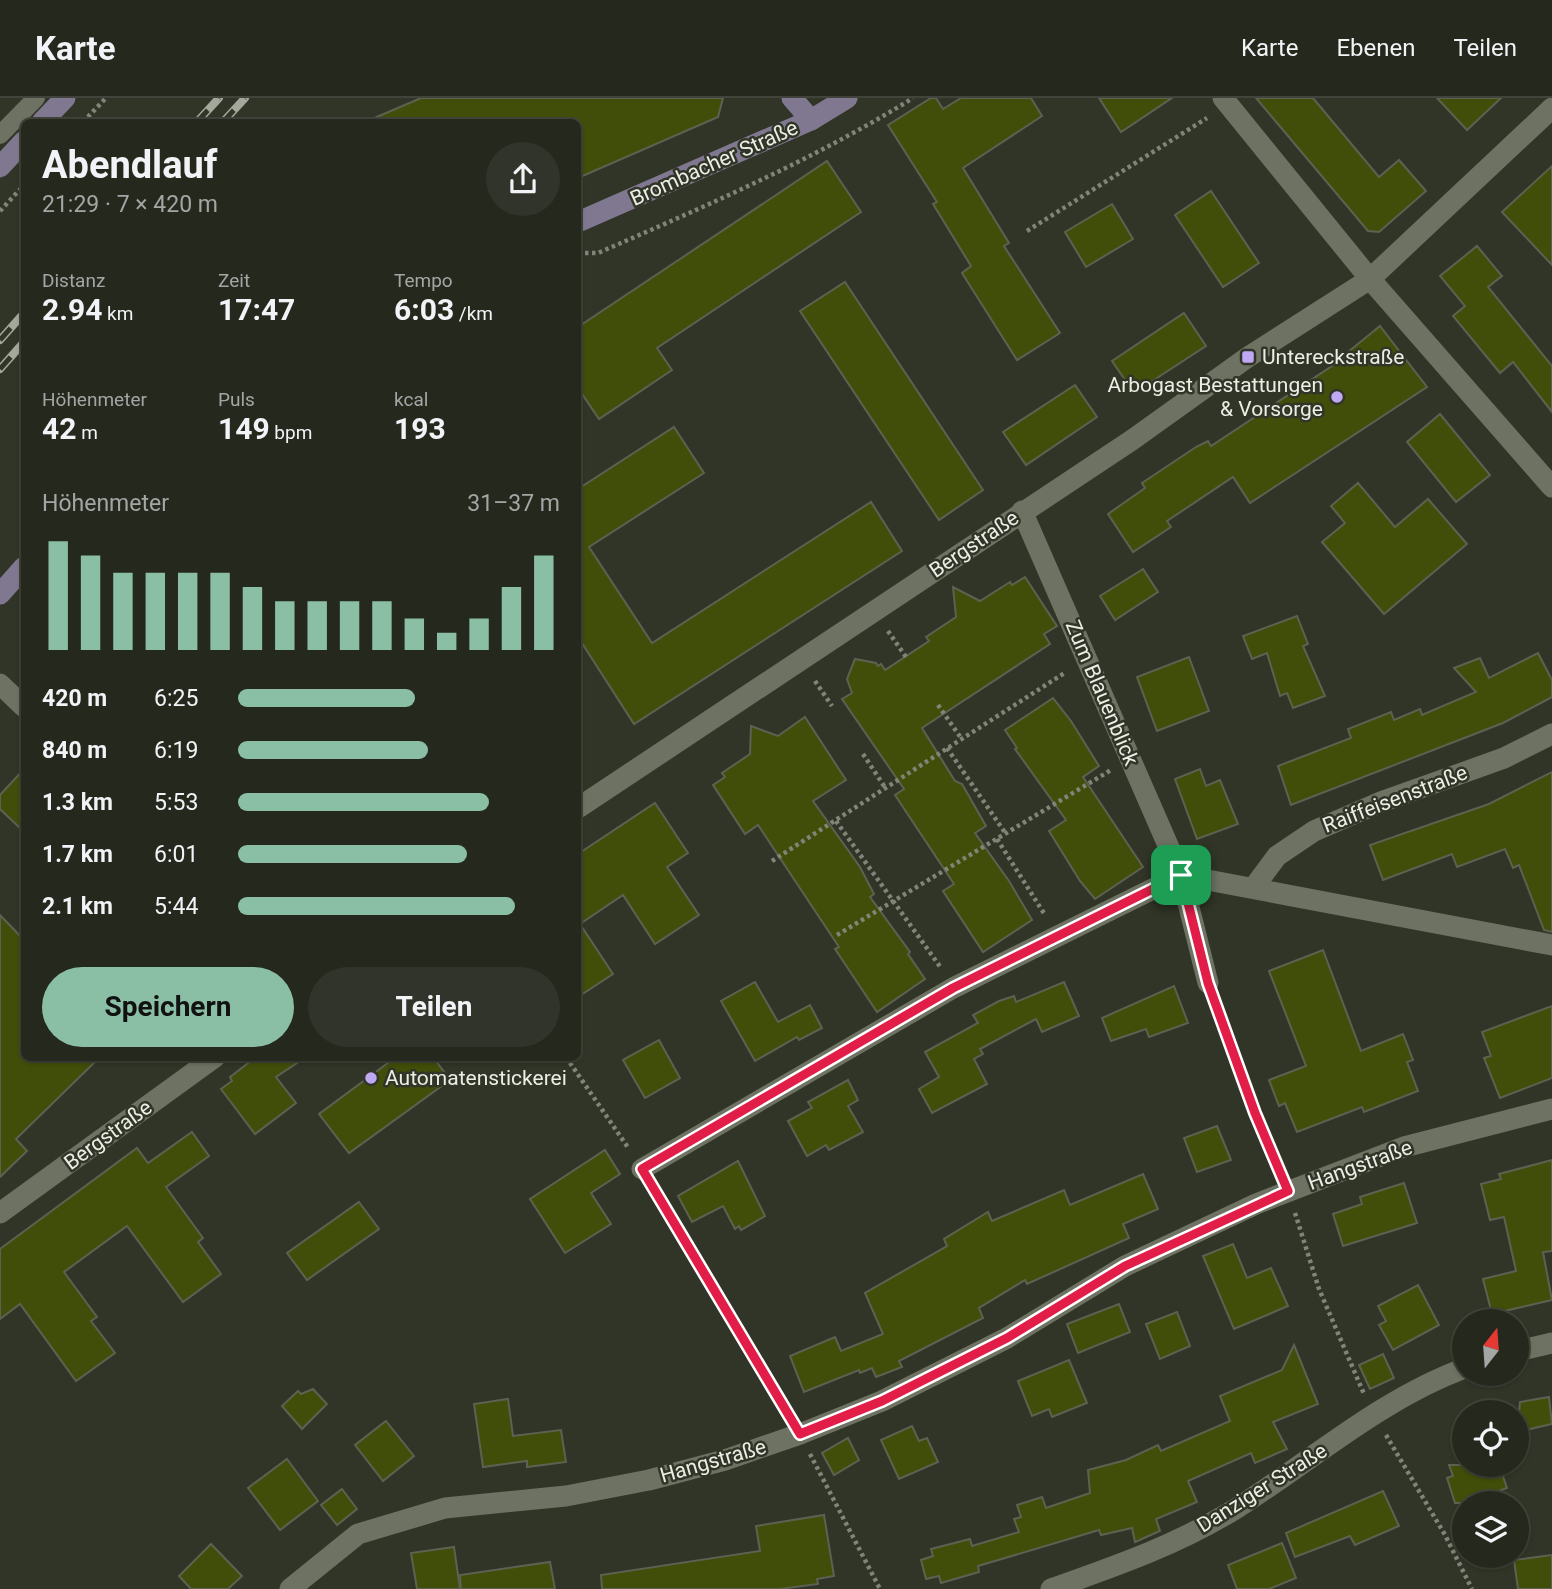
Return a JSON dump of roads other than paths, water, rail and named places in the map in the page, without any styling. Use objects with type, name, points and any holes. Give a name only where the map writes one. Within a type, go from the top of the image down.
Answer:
[{"type":"main road","points":[[45,119],[65,98]]},
{"type":"main road","points":[[792,98],[811,120]]},
{"type":"main road","name":"Brombacher Straße","points":[[581,221],[811,120],[847,98]]},
{"type":"main road","points":[[0,167],[21,144]]},
{"type":"main road","points":[[0,594],[21,570]]},
{"type":"street","points":[[1226,101],[1370,279],[1552,485]]},
{"type":"street","name":"Bergstraße","points":[[581,806],[1132,440],[1248,357],[1370,279],[1552,108]]},
{"type":"street","name":"Zum Blauenblick","points":[[1022,512],[1181,875],[1208,983]]},
{"type":"street","points":[[0,684],[21,704]]},
{"type":"street","name":"Raiffeisenstraße","points":[[1254,887],[1277,856],[1314,831],[1381,802],[1504,758],[1552,734]]},
{"type":"street","points":[[642,1169],[953,988],[1181,875],[1552,946]]},
{"type":"street","name":"Bergstraße","points":[[0,1213],[209,1061]]},
{"type":"street","name":"Hangstraße","points":[[290,1589],[358,1534],[370,1530],[445,1508],[566,1496],[649,1480],[725,1460],[800,1434],[882,1401],[1007,1338],[1125,1266],[1288,1191],[1404,1147],[1552,1110]]},
{"type":"street","points":[[1530,1348],[1552,1343]]},
{"type":"street","name":"Danziger Straße","points":[[1051,1589],[1156,1552],[1235,1509],[1374,1416],[1452,1373]]},
{"type":"lane","points":[[0,135],[36,98]]},
{"type":"railway","points":[[200,119],[219,98]]},
{"type":"railway","points":[[226,119],[245,98]]},
{"type":"railway","points":[[0,340],[21,316]]},
{"type":"railway","points":[[0,369],[21,345]]},
{"type":"place","name":"Untereckstraße","points":[[1248,357]]},
{"type":"place","name":"Arbogast Bestattungen & Vorsorge","points":[[1337,397]]},
{"type":"place","name":"Automatenstickerei","points":[[371,1078]]}]
